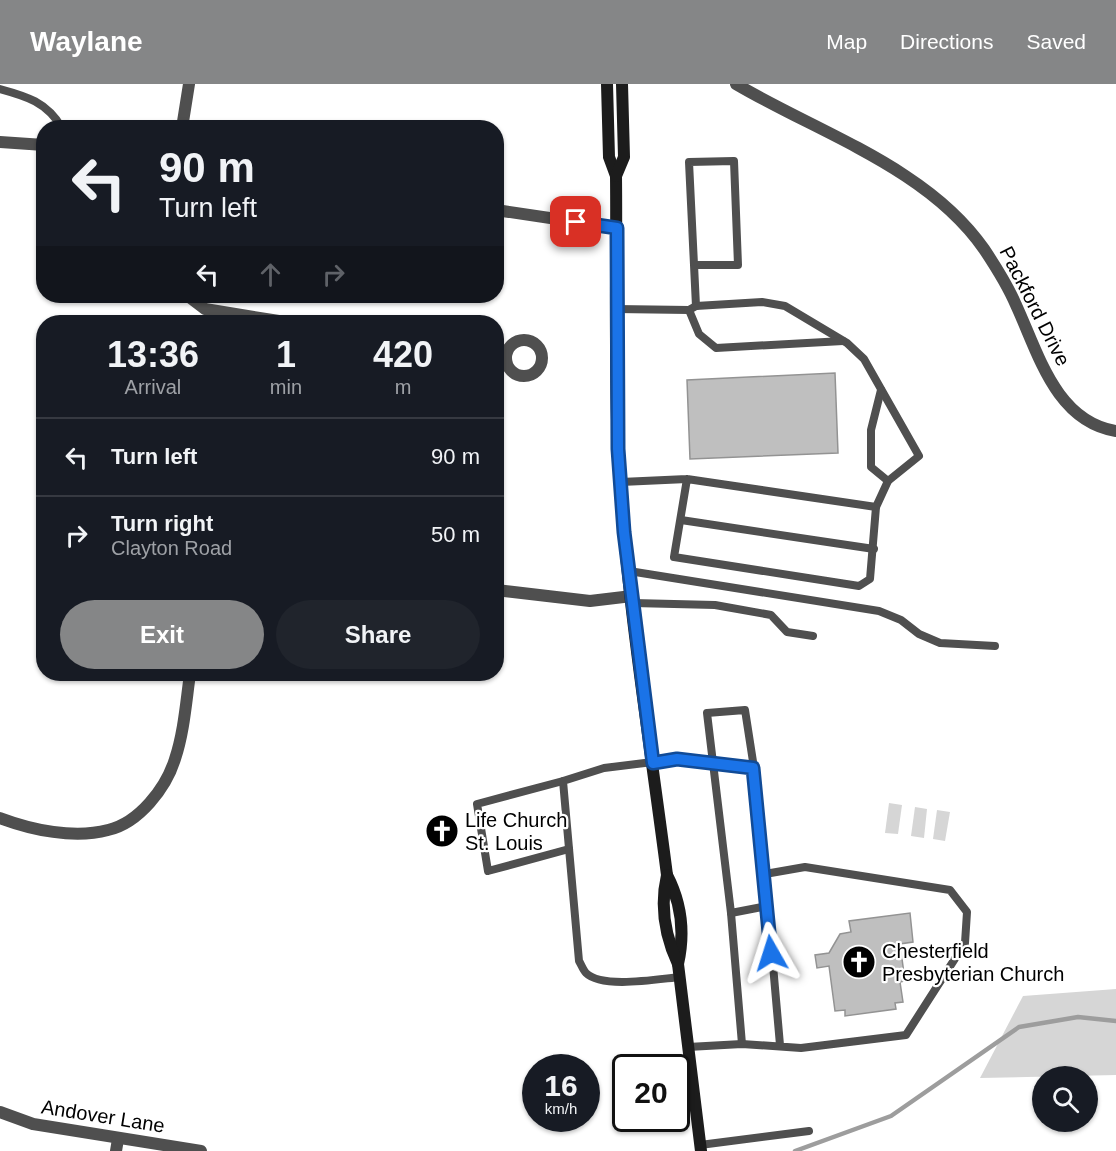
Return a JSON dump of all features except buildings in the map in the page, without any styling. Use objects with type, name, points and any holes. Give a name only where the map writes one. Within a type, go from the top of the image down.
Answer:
[{"type":"main road","points":[[608,84],[609,157],[616,176],[616,309],[621,482],[632,599],[667,875],[663,896],[664,905],[669,944],[679,970],[701,1148]]},
{"type":"main road","points":[[616,176],[624,157],[622,84]]},
{"type":"street","points":[[183,120],[189,84]]},
{"type":"street","name":"Packford Drive","points":[[736,84],[780,110],[887,165],[933,195],[963,222],[998,271],[1050,381],[1066,403],[1084,417],[1116,431]]},
{"type":"street","points":[[0,142],[36,144]]},
{"type":"street","points":[[504,211],[617,228]]},
{"type":"street","points":[[197,303],[205,309],[242,315]]},
{"type":"street","points":[[504,591],[590,602],[632,599]]},
{"type":"street","points":[[0,818],[45,830],[78,833],[109,830],[129,820],[148,804],[166,781],[175,760],[189,681]]},
{"type":"street","name":"Andover Lane","points":[[0,1112],[33,1124],[117,1145],[201,1151]]},
{"type":"lane","points":[[0,89],[32,98],[54,114],[57,120]]},
{"type":"lane","points":[[694,266],[738,265],[734,161],[689,162],[694,266],[692,308],[699,334],[716,348],[844,341]]},
{"type":"lane","points":[[616,309],[692,308],[762,302],[785,306],[844,341],[864,359],[919,456],[888,481],[876,507],[870,579],[859,586],[674,557],[687,479]]},
{"type":"lane","points":[[881,390],[871,430],[871,467],[888,481]]},
{"type":"lane","points":[[621,482],[687,479],[876,507]]},
{"type":"lane","points":[[681,520],[874,549]]},
{"type":"lane","points":[[629,571],[879,611],[902,620],[919,634],[940,643],[994,646]]},
{"type":"lane","points":[[632,599],[715,605],[771,615],[787,632],[813,636]]},
{"type":"lane","points":[[742,1044],[731,913],[711,763],[707,713],[745,710],[765,874],[780,1046]]},
{"type":"lane","points":[[569,849],[488,870],[477,804],[603,768],[677,759],[753,768]]},
{"type":"lane","points":[[563,781],[579,961],[586,974],[599,981],[630,981],[679,970]]},
{"type":"lane","points":[[688,1047],[742,1044],[801,1048],[906,1035],[965,943],[967,912],[950,890],[805,867],[765,874]]},
{"type":"lane","points":[[731,913],[767,906]]},
{"type":"lane","points":[[701,1148],[809,1131]]},
{"type":"shaded area","points":[[889,803],[902,805],[898,834],[885,833]]},
{"type":"shaded area","points":[[915,807],[927,809],[924,838],[911,836]]},
{"type":"shaded area","points":[[937,810],[950,812],[945,841],[933,839]]},
{"type":"shaded area","points":[[1116,989],[1116,1075],[1098,1075],[1098,1066],[1032,1066],[1032,1077],[980,1078],[1023,996]]},
{"type":"waterway","points":[[795,1151],[891,1116],[1019,1027],[1078,1017],[1116,1021]]},
{"type":"place","name":"Life Church St. Louis","points":[[442,831]]},
{"type":"place","name":"Chesterfield Presbyterian Church","points":[[859,962]]},
{"type":"route","points":[[576,222],[617,228],[615,326],[618,449],[624,532],[653,763],[677,759],[753,768],[771,953]]}]
